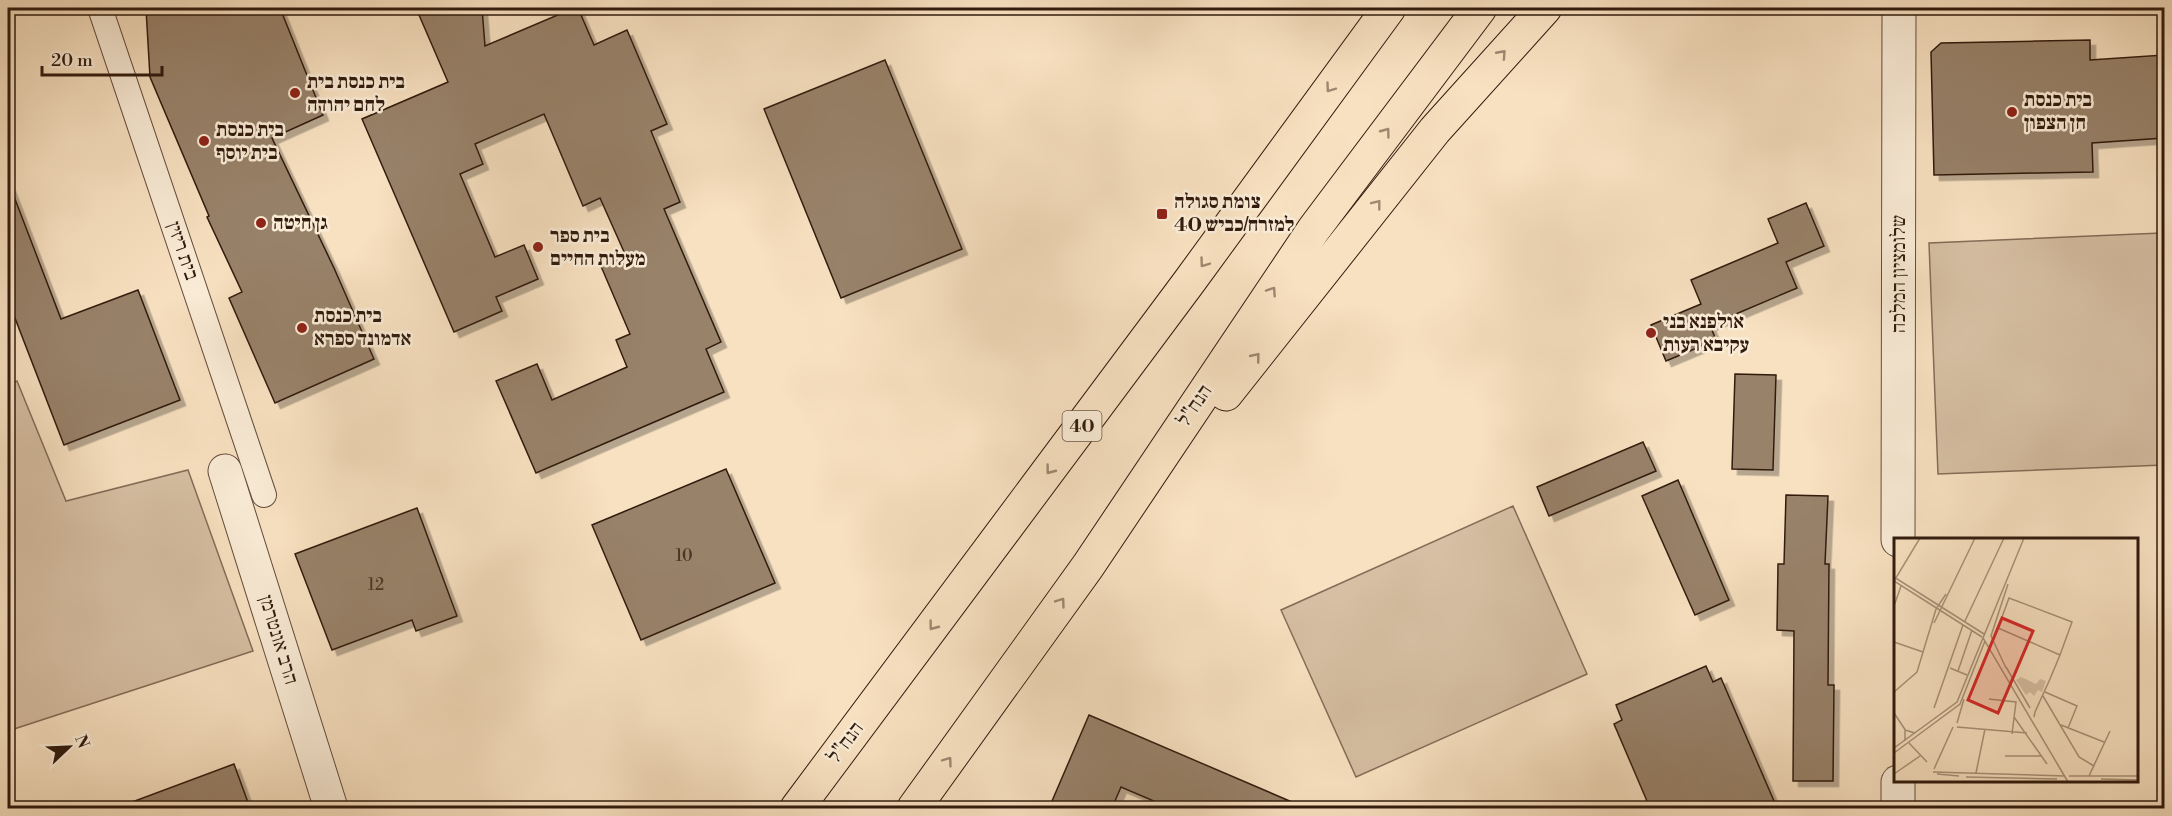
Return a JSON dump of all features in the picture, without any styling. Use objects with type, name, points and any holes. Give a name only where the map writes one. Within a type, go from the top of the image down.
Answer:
[{"type":"highway","name":"הנח\"ל","points":[[797,808],[1190,282],[1389,8]]},
{"type":"highway","name":"הנח\"ל","points":[[914,808],[1088,566],[1314,229],[1479,8]]},
{"type":"highway","points":[[1088,566],[1435,130],[1545,8]]},
{"type":"street","name":"בית ריזין","points":[[100,8],[264,495]]},
{"type":"street","name":"שלומציון המלכה","points":[[1898,538],[1899,8]]},
{"type":"street","name":"הרב אונטרמן","points":[[225,471],[331,808]]},
{"type":"street","points":[[1898,783],[1898,808]]},
{"type":"shaded area","points":[[2161,233],[2164,287],[2164,465],[1938,474],[1929,243]]},
{"type":"shaded area","points":[[17,381],[66,501],[188,470],[253,651],[14,729],[8,709],[8,385]]},
{"type":"shaded area","points":[[1513,506],[1587,674],[1356,777],[1281,610]]},
{"type":"building","points":[[280,8],[323,115],[272,138],[334,268],[374,359],[275,403],[229,298],[242,292],[207,217],[209,216],[150,77],[146,9]]},
{"type":"building","points":[[416,8],[482,8],[485,46],[574,8],[578,8],[594,45],[627,30],[667,124],[651,131],[680,202],[664,209],[721,342],[706,349],[724,392],[536,473],[496,381],[537,364],[552,400],[627,367],[616,340],[630,334],[600,264],[625,254],[600,198],[583,206],[544,114],[475,144],[483,164],[460,174],[495,257],[524,245],[538,279],[496,297],[502,311],[454,332],[362,119],[448,82]]},
{"type":"building","name":"בית כנסת חן הצפון","points":[[2090,40],[2090,60],[2164,55],[2164,138],[2092,143],[2093,172],[1934,175],[1931,52],[1941,43]]},
{"type":"building","points":[[885,60],[962,249],[841,298],[764,109]]},
{"type":"building","points":[[10,186],[61,319],[138,290],[180,400],[64,445],[8,300],[8,187]]},
{"type":"building","points":[[1806,203],[1824,246],[1786,262],[1797,288],[1710,325],[1716,340],[1666,361],[1651,325],[1701,304],[1691,280],[1778,243],[1768,219]]},
{"type":"building","points":[[1735,374],[1776,375],[1773,470],[1732,469]]},
{"type":"building","points":[[1643,442],[1656,471],[1549,516],[1537,487]]},
{"type":"building","points":[[726,469],[775,583],[641,640],[592,525]]},
{"type":"building","points":[[1678,480],[1729,600],[1695,615],[1642,496]]},
{"type":"building","points":[[1786,495],[1828,496],[1825,564],[1829,564],[1828,685],[1834,685],[1833,781],[1793,781],[1794,631],[1777,630],[1778,564],[1784,564]]},
{"type":"building","points":[[417,508],[457,616],[416,631],[412,620],[332,650],[295,554]]},
{"type":"building","points":[[1706,666],[1713,682],[1721,678],[1777,808],[1650,808],[1614,724],[1622,720],[1616,705]]},
{"type":"building","points":[[1089,715],[1306,808],[1170,808],[1121,787],[1112,808],[1049,808]]},
{"type":"building","points":[[234,764],[250,808],[124,808],[124,805]]},
{"type":"place","name":"בית כנסת בית לחם יהודה","points":[[295,93]]},
{"type":"place","name":"בית כנסת חן הצפון","points":[[2012,112]]},
{"type":"place","name":"בית כנסת בית יוסף","points":[[204,141]]},
{"type":"place","name":"צומת סגולה למזרח/כביש 40","points":[[1162,214]]},
{"type":"place","name":"גן חיטה","points":[[261,223]]},
{"type":"place","name":"בית ספר מעלות החיים","points":[[538,247]]},
{"type":"place","name":"בית כנסת אדמונד ספרא","points":[[302,328]]},
{"type":"place","name":"אולפנא בני עקיבא רעות","points":[[1651,333]]}]
